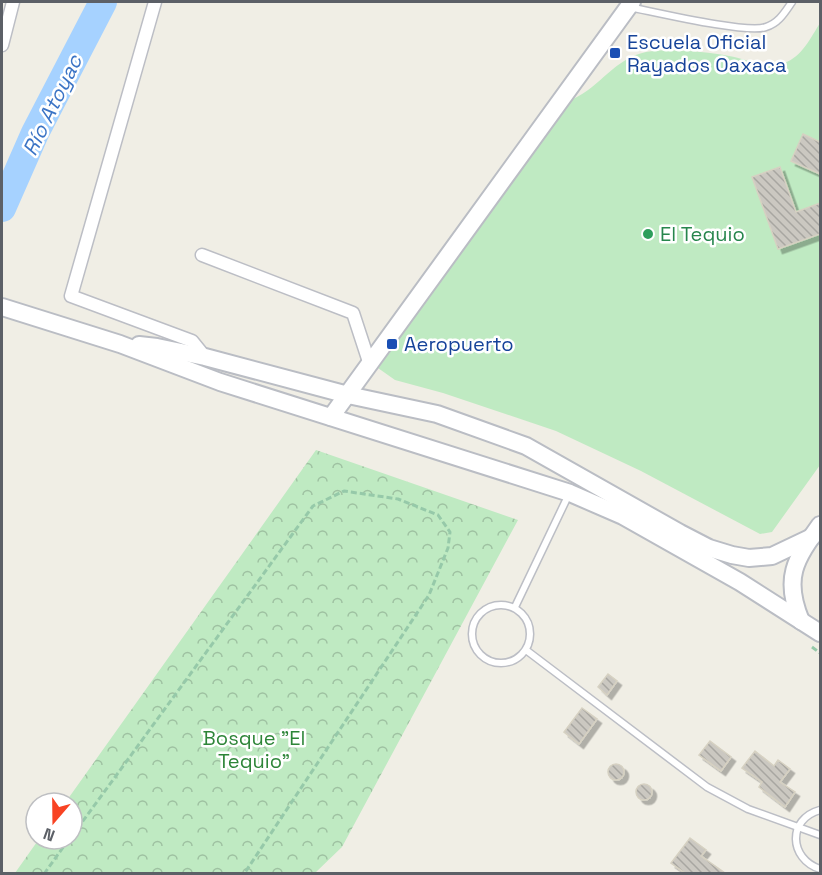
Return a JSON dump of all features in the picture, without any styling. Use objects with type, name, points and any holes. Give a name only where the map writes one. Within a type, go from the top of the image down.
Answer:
[{"type":"street","points":[[2,45],[13,2]]},
{"type":"street","points":[[155,2],[71,296],[192,341],[206,357]]},
{"type":"street","points":[[331,417],[631,4]]},
{"type":"street","points":[[202,255],[353,313],[370,365]]},
{"type":"street","points":[[2,307],[120,344],[220,382],[570,492],[623,516],[740,582],[820,633]]},
{"type":"street","points":[[120,344],[157,347],[206,357],[348,395],[437,414],[526,446],[680,533],[709,548],[725,553],[749,558],[772,556],[816,531]]},
{"type":"street","points":[[801,621],[793,595],[793,570],[816,531]]},
{"type":"lane","points":[[631,4],[693,20],[760,29],[776,23],[792,2]]},
{"type":"lane","points":[[515,607],[570,492]]},
{"type":"lane","points":[[505,604],[515,607],[528,621],[531,631],[526,650],[519,658],[510,662],[489,661],[480,655],[471,636],[477,616],[484,609],[494,605],[505,604]]},
{"type":"lane","points":[[526,650],[706,787],[748,809],[820,835]]},
{"type":"lane","points":[[820,810],[804,819],[798,827],[796,840],[803,860],[820,869]]},
{"type":"path","points":[[84,819],[313,506],[344,491],[398,500],[438,515],[450,532],[448,548],[429,595],[244,873]]},
{"type":"path","points":[[806,643],[820,653]]},
{"type":"path","points":[[44,873],[60,851]]},
{"type":"green space","name":"El Tequio","points":[[820,23],[820,465],[772,532],[760,534],[641,471],[556,431],[443,393],[395,380],[378,368],[573,99],[583,94],[625,60],[646,52],[688,51],[729,56],[771,65],[784,63],[801,51]]},
{"type":"green space","name":"Bosque \"El Tequio\"","points":[[316,450],[518,520],[342,847],[315,873],[15,873],[31,851],[84,851],[84,791],[74,791]]},
{"type":"building","points":[[803,134],[820,142],[820,174],[791,161]]},
{"type":"building","points":[[780,167],[796,212],[820,203],[820,234],[778,249],[752,177]]},
{"type":"building","points":[[608,674],[617,681],[607,695],[598,687]]},
{"type":"building","points":[[582,708],[597,719],[579,744],[564,732]]},
{"type":"building","points":[[710,741],[731,757],[721,771],[699,755]]},
{"type":"building","points":[[755,751],[774,766],[778,760],[790,769],[780,782],[795,792],[785,807],[759,787],[762,782],[742,768]]},
{"type":"building","points":[[616,764],[624,772],[616,780],[608,772]]},
{"type":"building","points":[[644,784],[652,792],[644,800],[636,792]]},
{"type":"building","points":[[690,838],[706,850],[701,856],[725,873],[685,873],[671,863]]},
{"type":"waterway","name":"Río Atoyac","points":[[2,208],[35,133],[103,2]]},
{"type":"place","name":"Escuela Oficial Rayados Oaxaca","points":[[615,53]]},
{"type":"place","name":"El Tequio","points":[[648,234]]},
{"type":"place","name":"Aeropuerto","points":[[392,344]]}]
